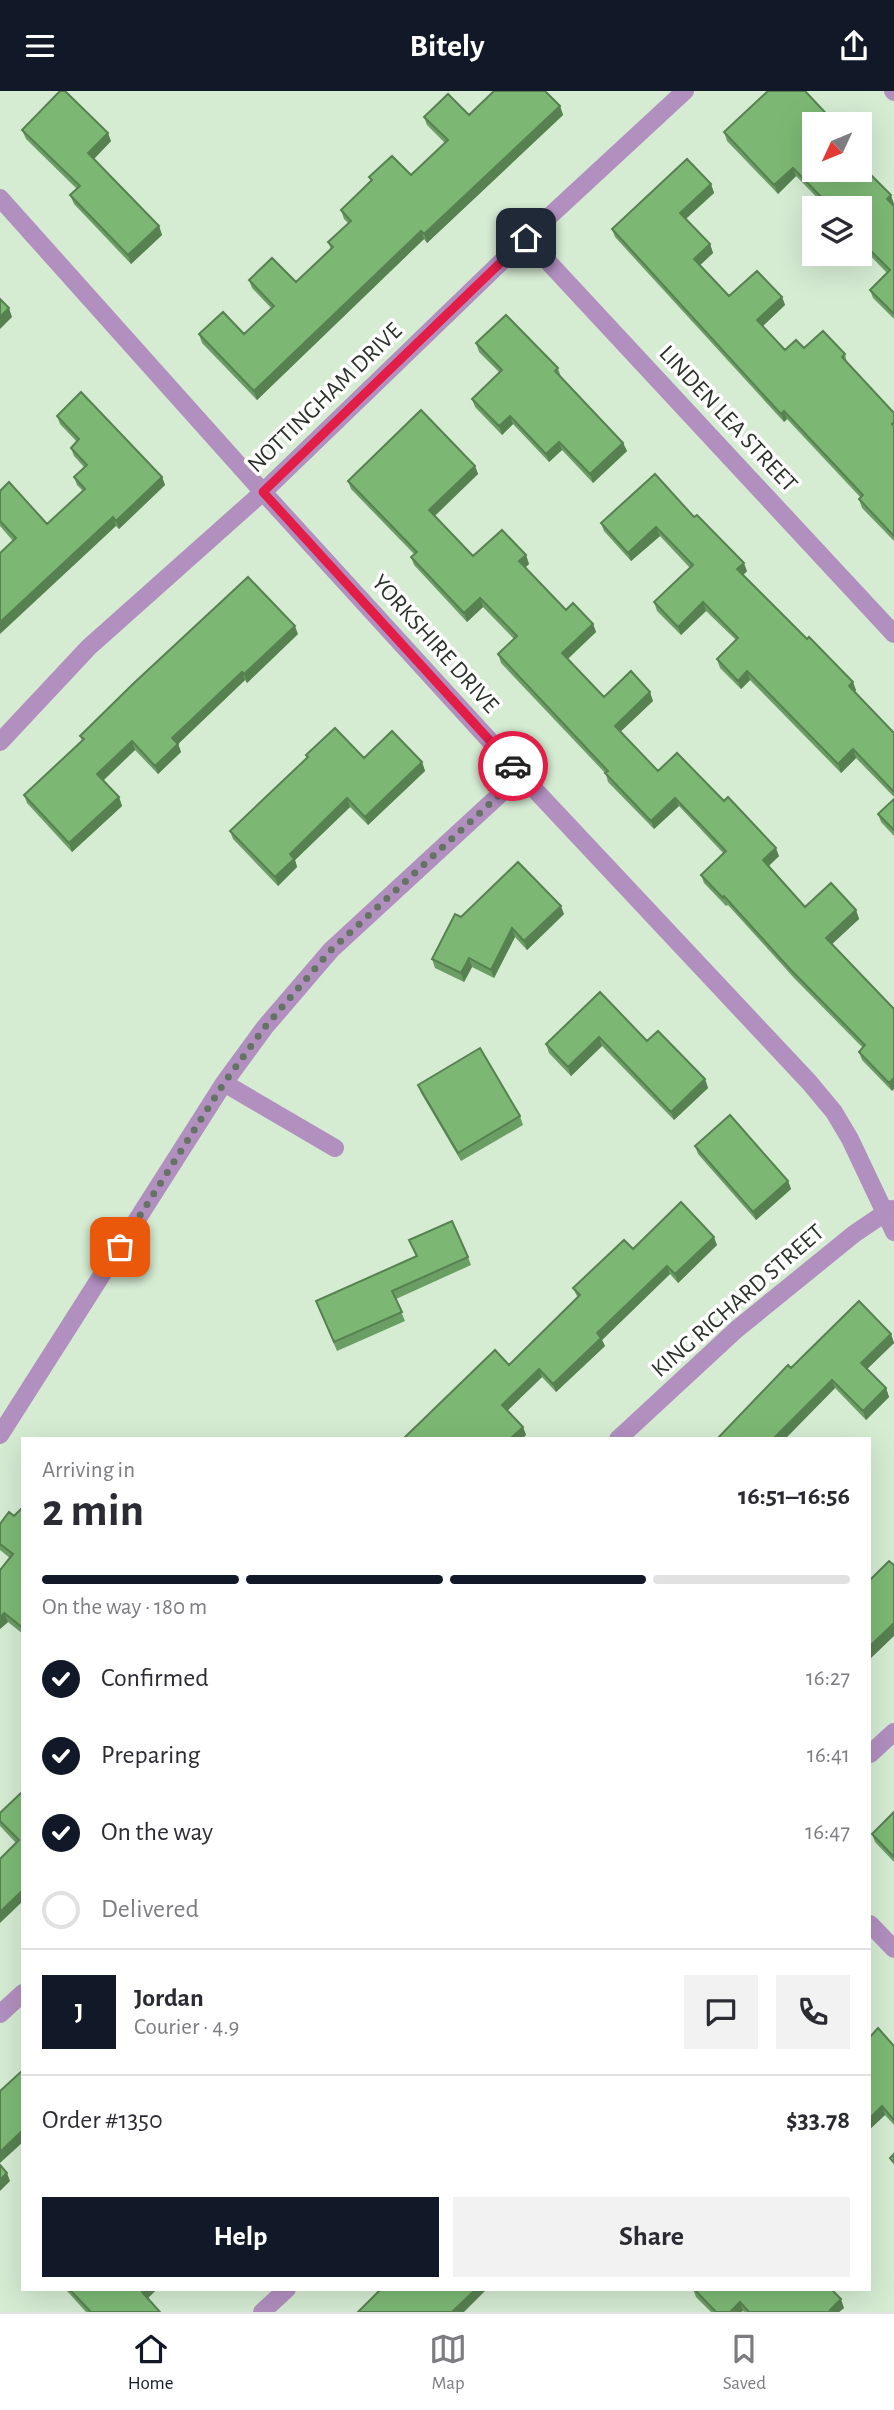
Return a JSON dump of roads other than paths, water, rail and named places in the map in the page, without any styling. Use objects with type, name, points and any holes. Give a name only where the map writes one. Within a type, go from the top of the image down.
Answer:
[{"type":"street","name":"NOTTINGHAM DRIVE","points":[[0,742],[89,647],[263,492],[526,238],[685,91]]},
{"type":"street","name":"YORKSHIRE DRIVE","points":[[0,198],[521,775],[809,1082],[834,1112],[850,1139],[889,1211],[894,1232]]},
{"type":"street","name":"LINDEN LEA STREET","points":[[526,238],[894,634]]},
{"type":"street","points":[[0,1435],[224,1083],[265,1027],[331,950],[521,775]]},
{"type":"street","points":[[224,1083],[335,1148]]},
{"type":"street","name":"KING RICHARD STREET","points":[[620,1437],[737,1329],[853,1234],[889,1211]]},
{"type":"street","points":[[871,1753],[894,1732]]},
{"type":"street","points":[[871,1925],[894,1949]]},
{"type":"street","points":[[0,2014],[21,1995]]},
{"type":"street","points":[[262,2312],[286,2291]]}]
